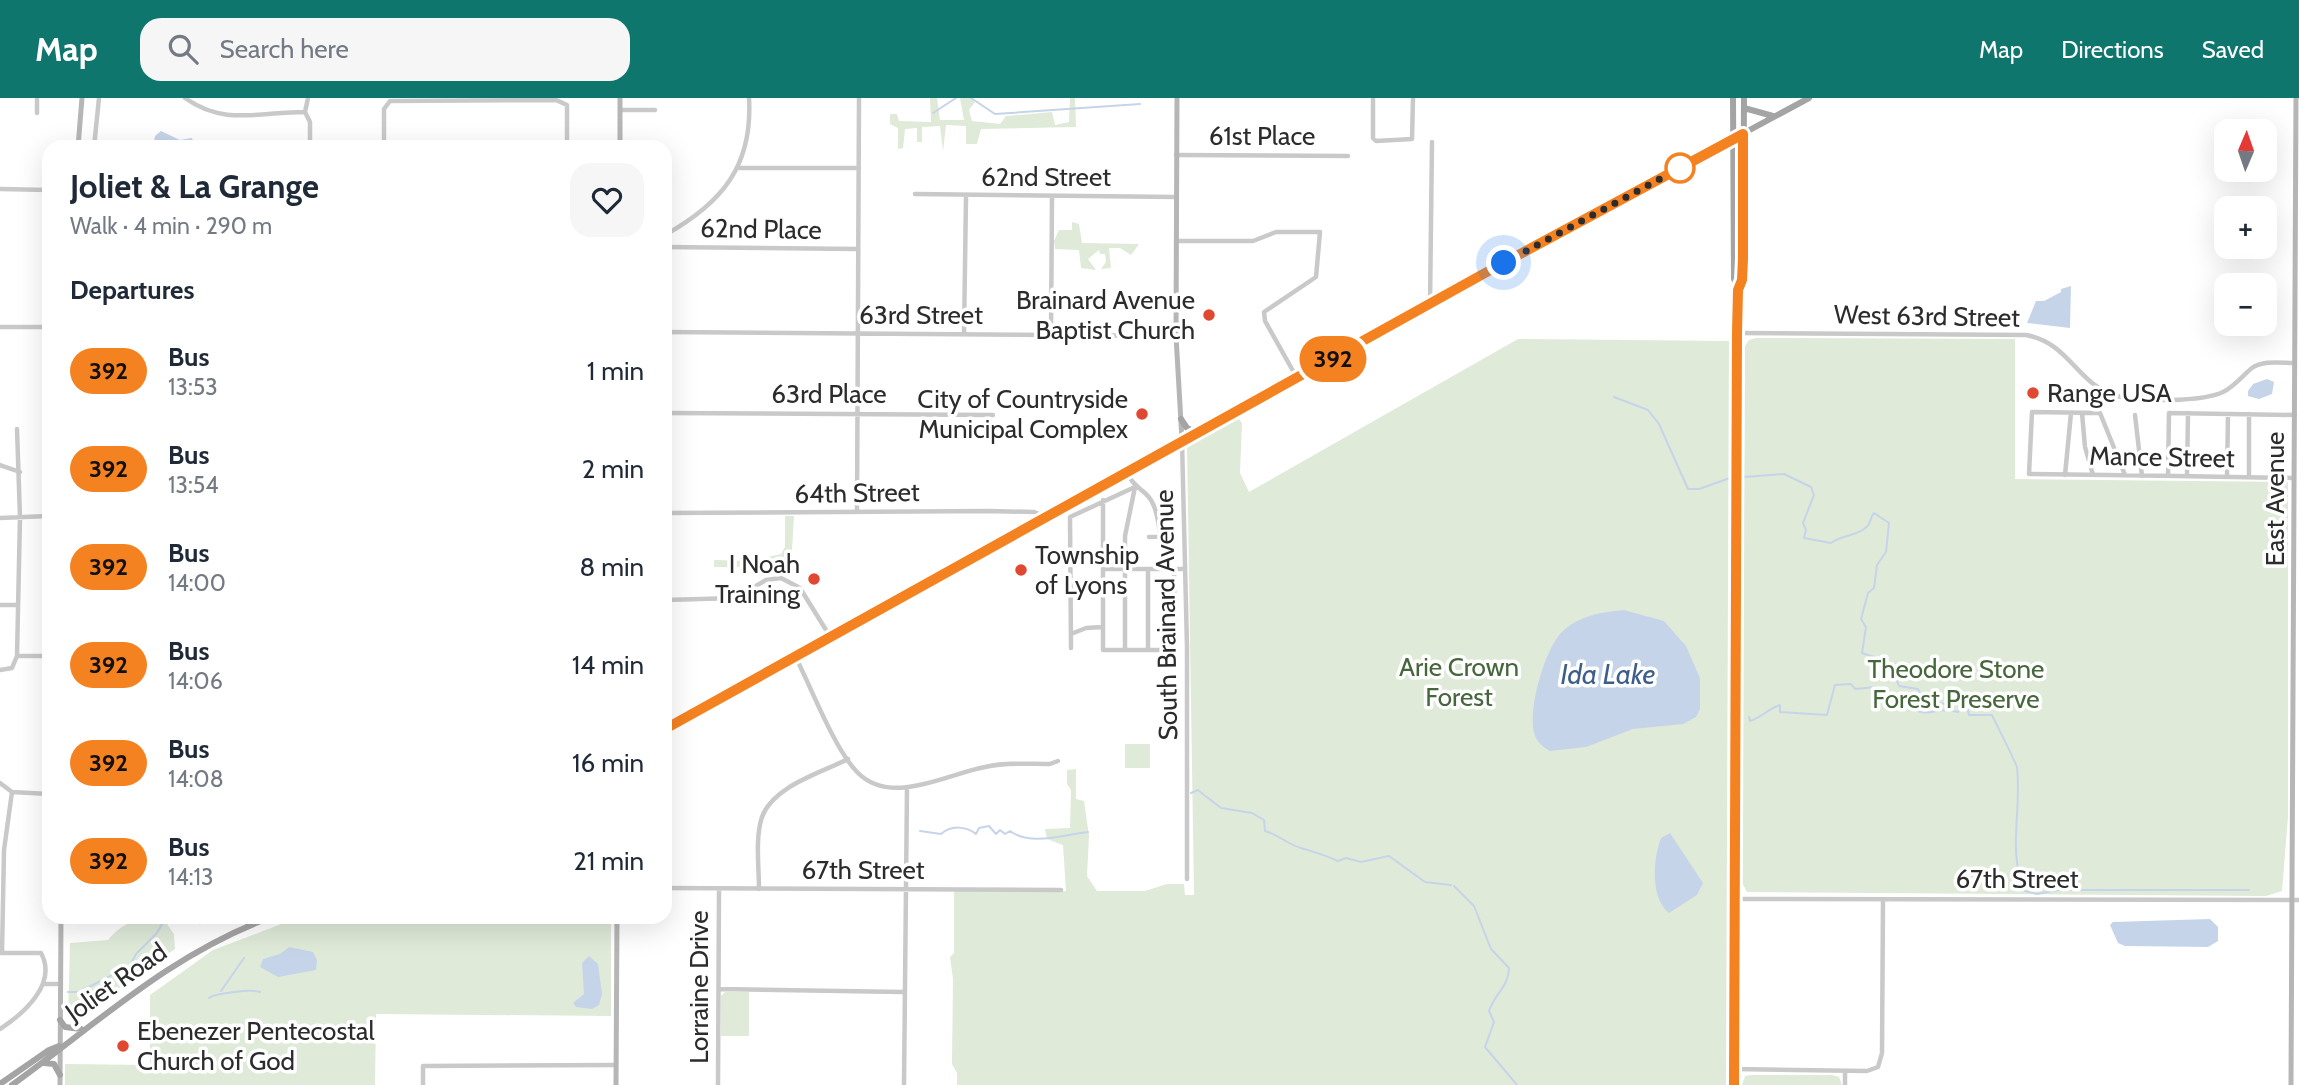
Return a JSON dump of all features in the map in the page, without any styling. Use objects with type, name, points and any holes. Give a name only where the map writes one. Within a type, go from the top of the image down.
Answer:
[{"type":"main road","points":[[1733,98],[1734,279],[1738,286],[1734,1085]]},
{"type":"main road","points":[[1738,286],[1742,280],[1743,259],[1744,98]]},
{"type":"main road","points":[[672,725],[1127,474],[1182,440],[1809,98]]},
{"type":"main road","points":[[1744,108],[1775,116]]},
{"type":"main road","points":[[1181,419],[1187,428],[1197,433]]},
{"type":"main road","name":"Joliet Road","points":[[12,1085],[83,1029],[174,964],[205,945],[253,924]]},
{"type":"main road","points":[[60,1020],[65,1027],[83,1029]]},
{"type":"main road","name":"Joliet Road","points":[[0,1084],[49,1050],[61,1046]]},
{"type":"main road","points":[[42,1063],[54,1064],[60,1074]]},
{"type":"street","points":[[37,98],[37,113]]},
{"type":"street","points":[[79,140],[82,98]]},
{"type":"street","points":[[95,140],[99,98]]},
{"type":"street","points":[[185,98],[207,112],[220,116],[304,112]]},
{"type":"street","points":[[308,98],[304,112],[310,122],[310,140]]},
{"type":"street","points":[[620,98],[620,140]]},
{"type":"street","points":[[672,231],[692,220],[713,201],[739,168],[747,137],[749,98]]},
{"type":"street","points":[[857,510],[859,98]]},
{"type":"street","name":"South Brainard Avenue","points":[[1177,98],[1176,336],[1185,569],[1187,879]]},
{"type":"street","points":[[1373,98],[1373,138],[1376,141],[1412,139],[1413,98]]},
{"type":"street","name":"East Avenue","points":[[2291,1085],[2291,900],[2296,782],[2296,98]]},
{"type":"street","points":[[384,140],[384,110],[393,100],[556,100],[566,105],[567,140]]},
{"type":"street","points":[[620,110],[655,110]]},
{"type":"street","points":[[1430,304],[1432,142]]},
{"type":"street","name":"61st Place","points":[[1177,155],[1348,156]]},
{"type":"street","points":[[739,168],[859,167]]},
{"type":"street","points":[[0,189],[42,190]]},
{"type":"street","name":"62nd Street","points":[[915,194],[1176,197]]},
{"type":"street","points":[[964,334],[966,195]]},
{"type":"street","points":[[1051,335],[1052,196]]},
{"type":"street","points":[[1176,242],[1252,241],[1276,232],[1320,232],[1320,264],[1316,277],[1264,313],[1265,321],[1297,379]]},
{"type":"street","name":"62nd Place","points":[[672,247],[857,249]]},
{"type":"street","points":[[0,327],[42,327]]},
{"type":"street","name":"63rd Street","points":[[672,332],[1176,336]]},
{"type":"street","name":"West 63rd Street","points":[[1737,333],[2026,335],[2057,347],[2094,385],[2122,397],[2206,397],[2236,384],[2259,364],[2294,363]]},
{"type":"street","name":"Mance Street","points":[[2071,412],[2032,412],[2029,474],[2294,478]]},
{"type":"street","points":[[2065,475],[2071,412],[2100,413],[2125,475]]},
{"type":"street","name":"63rd Place","points":[[672,413],[993,415]]},
{"type":"street","points":[[2082,413],[2085,447],[2093,475]]},
{"type":"street","points":[[2168,476],[2169,413],[2295,415]]},
{"type":"street","points":[[2187,476],[2188,413]]},
{"type":"street","points":[[2227,477],[2228,414]]},
{"type":"street","points":[[2249,414],[2249,477]]},
{"type":"street","points":[[2136,415],[2142,476]]},
{"type":"street","points":[[0,670],[12,668],[17,656],[20,472],[17,429]]},
{"type":"street","points":[[0,465],[20,472]]},
{"type":"street","points":[[1127,474],[1135,487],[1147,494],[1155,508],[1161,537]]},
{"type":"street","points":[[1071,648],[1070,517],[1135,487]]},
{"type":"street","points":[[1125,650],[1125,536],[1135,487]]},
{"type":"street","points":[[1102,500],[1103,650],[1171,650],[1175,640],[1174,569]]},
{"type":"street","name":"64th Street","points":[[672,513],[831,513],[857,510],[1034,512],[1048,517]]},
{"type":"street","points":[[0,518],[42,516]]},
{"type":"street","points":[[1149,537],[1172,536]]},
{"type":"street","points":[[1103,569],[1185,569]]},
{"type":"street","points":[[1148,569],[1148,650]]},
{"type":"street","points":[[672,600],[736,598],[766,580],[781,578],[800,588],[831,638]]},
{"type":"street","points":[[0,605],[16,605]]},
{"type":"street","points":[[1071,634],[1086,628],[1103,627]]},
{"type":"street","points":[[17,656],[42,656]]},
{"type":"street","points":[[796,658],[848,759],[867,780],[886,788],[907,788],[983,767],[1050,764],[1058,761]]},
{"type":"street","points":[[759,889],[760,827],[767,808],[778,794],[848,759]]},
{"type":"street","points":[[0,783],[12,792],[42,794]]},
{"type":"street","points":[[904,1085],[907,788]]},
{"type":"street","points":[[0,1029],[23,1010],[44,984],[41,953],[1,953],[4,850],[12,792]]},
{"type":"street","name":"67th Street","points":[[672,888],[1061,890]]},
{"type":"street","name":"Lorraine Drive","points":[[718,1085],[719,889]]},
{"type":"street","name":"67th Street","points":[[1735,899],[2299,900]]},
{"type":"street","points":[[1734,1069],[1867,1071],[1878,1067],[1882,1054],[1883,900]]},
{"type":"street","points":[[60,1085],[61,924]]},
{"type":"street","points":[[616,1085],[617,924]]},
{"type":"street","points":[[44,984],[60,984]]},
{"type":"street","points":[[720,989],[903,992]]},
{"type":"street","points":[[424,1085],[424,1066],[616,1065]]},
{"type":"street","points":[[1845,1071],[1845,1085]]},
{"type":"green space","points":[[930,98],[937,98],[940,120],[964,120],[960,98],[972,98],[975,102],[969,110],[972,121],[1000,124],[1006,116],[1052,112],[1055,125],[1069,122],[1070,98],[1075,98],[1076,127],[981,129],[977,144],[966,144],[966,126],[946,125],[943,151],[940,126],[922,127],[922,142],[917,142],[917,128],[905,129],[903,148],[898,149],[898,128],[890,124],[890,114],[897,114],[899,121],[931,122]]},
{"type":"green space","points":[[1072,222],[1079,224],[1082,243],[1139,244],[1131,255],[1120,248],[1109,248],[1111,268],[1101,269],[1106,262],[1105,254],[1100,254],[1099,250],[1088,259],[1096,270],[1081,268],[1079,250],[1055,249],[1054,241],[1059,230],[1072,230]]},
{"type":"green space","name":"Arie Crown Forest","points":[[1518,339],[1731,341],[1727,1085],[957,1085],[957,1073],[952,1064],[953,979],[950,957],[954,953],[954,891],[1066,891],[1063,845],[1047,839],[1045,829],[1070,828],[1071,790],[1067,784],[1067,770],[1076,769],[1076,799],[1084,801],[1089,836],[1087,876],[1097,891],[1145,891],[1167,884],[1184,884],[1185,895],[1194,895],[1187,446],[1239,419],[1242,423],[1240,473],[1249,492]]},
{"type":"green space","name":"Theodore Stone Forest Preserve","points":[[2015,339],[2015,479],[2288,482],[2288,817],[2282,891],[2266,896],[1747,892],[1741,881],[1745,346],[1749,340]]},
{"type":"green space","points":[[785,516],[794,516],[791,567],[714,567],[714,560],[750,561],[781,554],[785,547]]},
{"type":"green space","points":[[1125,744],[1150,744],[1150,768],[1125,768]]},
{"type":"green space","points":[[129,924],[167,924],[174,934],[175,949],[72,1022],[68,1017],[70,943],[108,940]]},
{"type":"green space","points":[[282,924],[611,924],[611,1016],[376,1014],[375,1085],[65,1085],[65,1064],[150,1065],[150,995],[213,950]]},
{"type":"green space","points":[[725,992],[749,992],[749,1036],[721,1036],[721,996]]},
{"type":"green space","points":[[1832,1075],[1839,1077],[1842,1085],[1742,1085],[1745,1076]]},
{"type":"water","points":[[161,131],[180,140],[154,140]]},
{"type":"water","points":[[2071,286],[2070,328],[2027,323],[2036,301],[2044,301],[2061,292],[2061,289]]},
{"type":"water","points":[[2267,379],[2274,382],[2272,394],[2259,399],[2248,396],[2253,384]]},
{"type":"water","name":"Ida Lake","points":[[1624,610],[1664,621],[1686,646],[1700,678],[1700,709],[1696,717],[1683,724],[1633,729],[1586,747],[1550,751],[1538,741],[1533,726],[1535,697],[1549,652],[1562,632],[1575,622]]},
{"type":"water","points":[[1670,833],[1703,883],[1697,895],[1669,913],[1659,898],[1655,867],[1661,838]]},
{"type":"water","points":[[2210,919],[2218,927],[2218,941],[2208,947],[2125,946],[2118,943],[2110,925],[2113,922]]},
{"type":"water","points":[[289,947],[313,952],[317,960],[316,970],[278,977],[260,967],[263,959],[280,954]]},
{"type":"water","points":[[589,956],[598,964],[602,994],[599,1005],[592,1009],[576,1007],[573,1003],[584,994],[582,963]]},
{"type":"waterway","points":[[933,113],[956,98]]},
{"type":"waterway","points":[[971,98],[995,114],[1140,104]]},
{"type":"waterway","points":[[1614,397],[1648,410],[1659,424],[1688,489],[1699,489],[1730,478]]},
{"type":"waterway","points":[[1744,477],[1784,474],[1811,487],[1814,495],[1803,523],[1806,530],[1804,538],[1831,543],[1865,528],[1874,513],[1889,523],[1886,552],[1877,565],[1874,588],[1868,593],[1861,619],[1866,627],[1862,653],[1897,665],[1895,676],[1899,686],[1918,689],[1923,701],[1953,705],[1952,711],[1958,712],[1961,708],[1968,710],[1969,715],[1992,715],[2017,768],[2017,862],[2025,891],[2037,894],[2058,890],[2249,890]]},
{"type":"waterway","points":[[1749,717],[1750,721],[1780,705],[1780,712],[1827,715],[1835,685],[1851,684],[1855,689],[1876,687],[1884,698],[1893,704],[1917,707],[1920,712],[1950,710]]},
{"type":"waterway","points":[[1191,793],[1198,790]]},
{"type":"waterway","points":[[1199,791],[1221,808],[1252,813],[1264,820],[1265,831],[1296,846],[1338,861],[1346,858],[1361,862],[1389,856],[1425,882],[1451,885]]},
{"type":"waterway","points":[[920,831],[941,834],[958,828],[968,829],[976,834],[979,828],[989,826],[996,834],[1000,830],[1005,834],[1010,831],[1037,839],[1088,832]]},
{"type":"waterway","points":[[1454,886],[1474,906],[1491,949],[1509,968],[1507,980],[1489,1011],[1494,1022],[1485,1047],[1517,1085]]},
{"type":"waterway","points":[[68,992],[79,992],[130,966],[136,954],[162,924]]},
{"type":"waterway","points":[[221,991],[244,958]]},
{"type":"waterway","points":[[209,998],[234,992],[260,992]]},
{"type":"bus line","name":"392","points":[[672,725],[1127,474],[1182,440],[1743,134],[1743,259],[1742,280],[1738,286],[1737,333],[1734,1085]]},
{"type":"place","name":"Brainard Avenue Baptist Church","points":[[1209,315]]},
{"type":"place","name":"Range USA","points":[[2033,393]]},
{"type":"place","name":"City of Countryside Municipal Complex","points":[[1142,414]]},
{"type":"place","name":"Township of Lyons","points":[[1021,570]]},
{"type":"place","name":"I Noah Training","points":[[814,579]]},
{"type":"place","name":"Ebenezer Pentecostal Church of God","points":[[123,1046]]},
{"type":"route","points":[[1504,263],[1680,168]]}]
